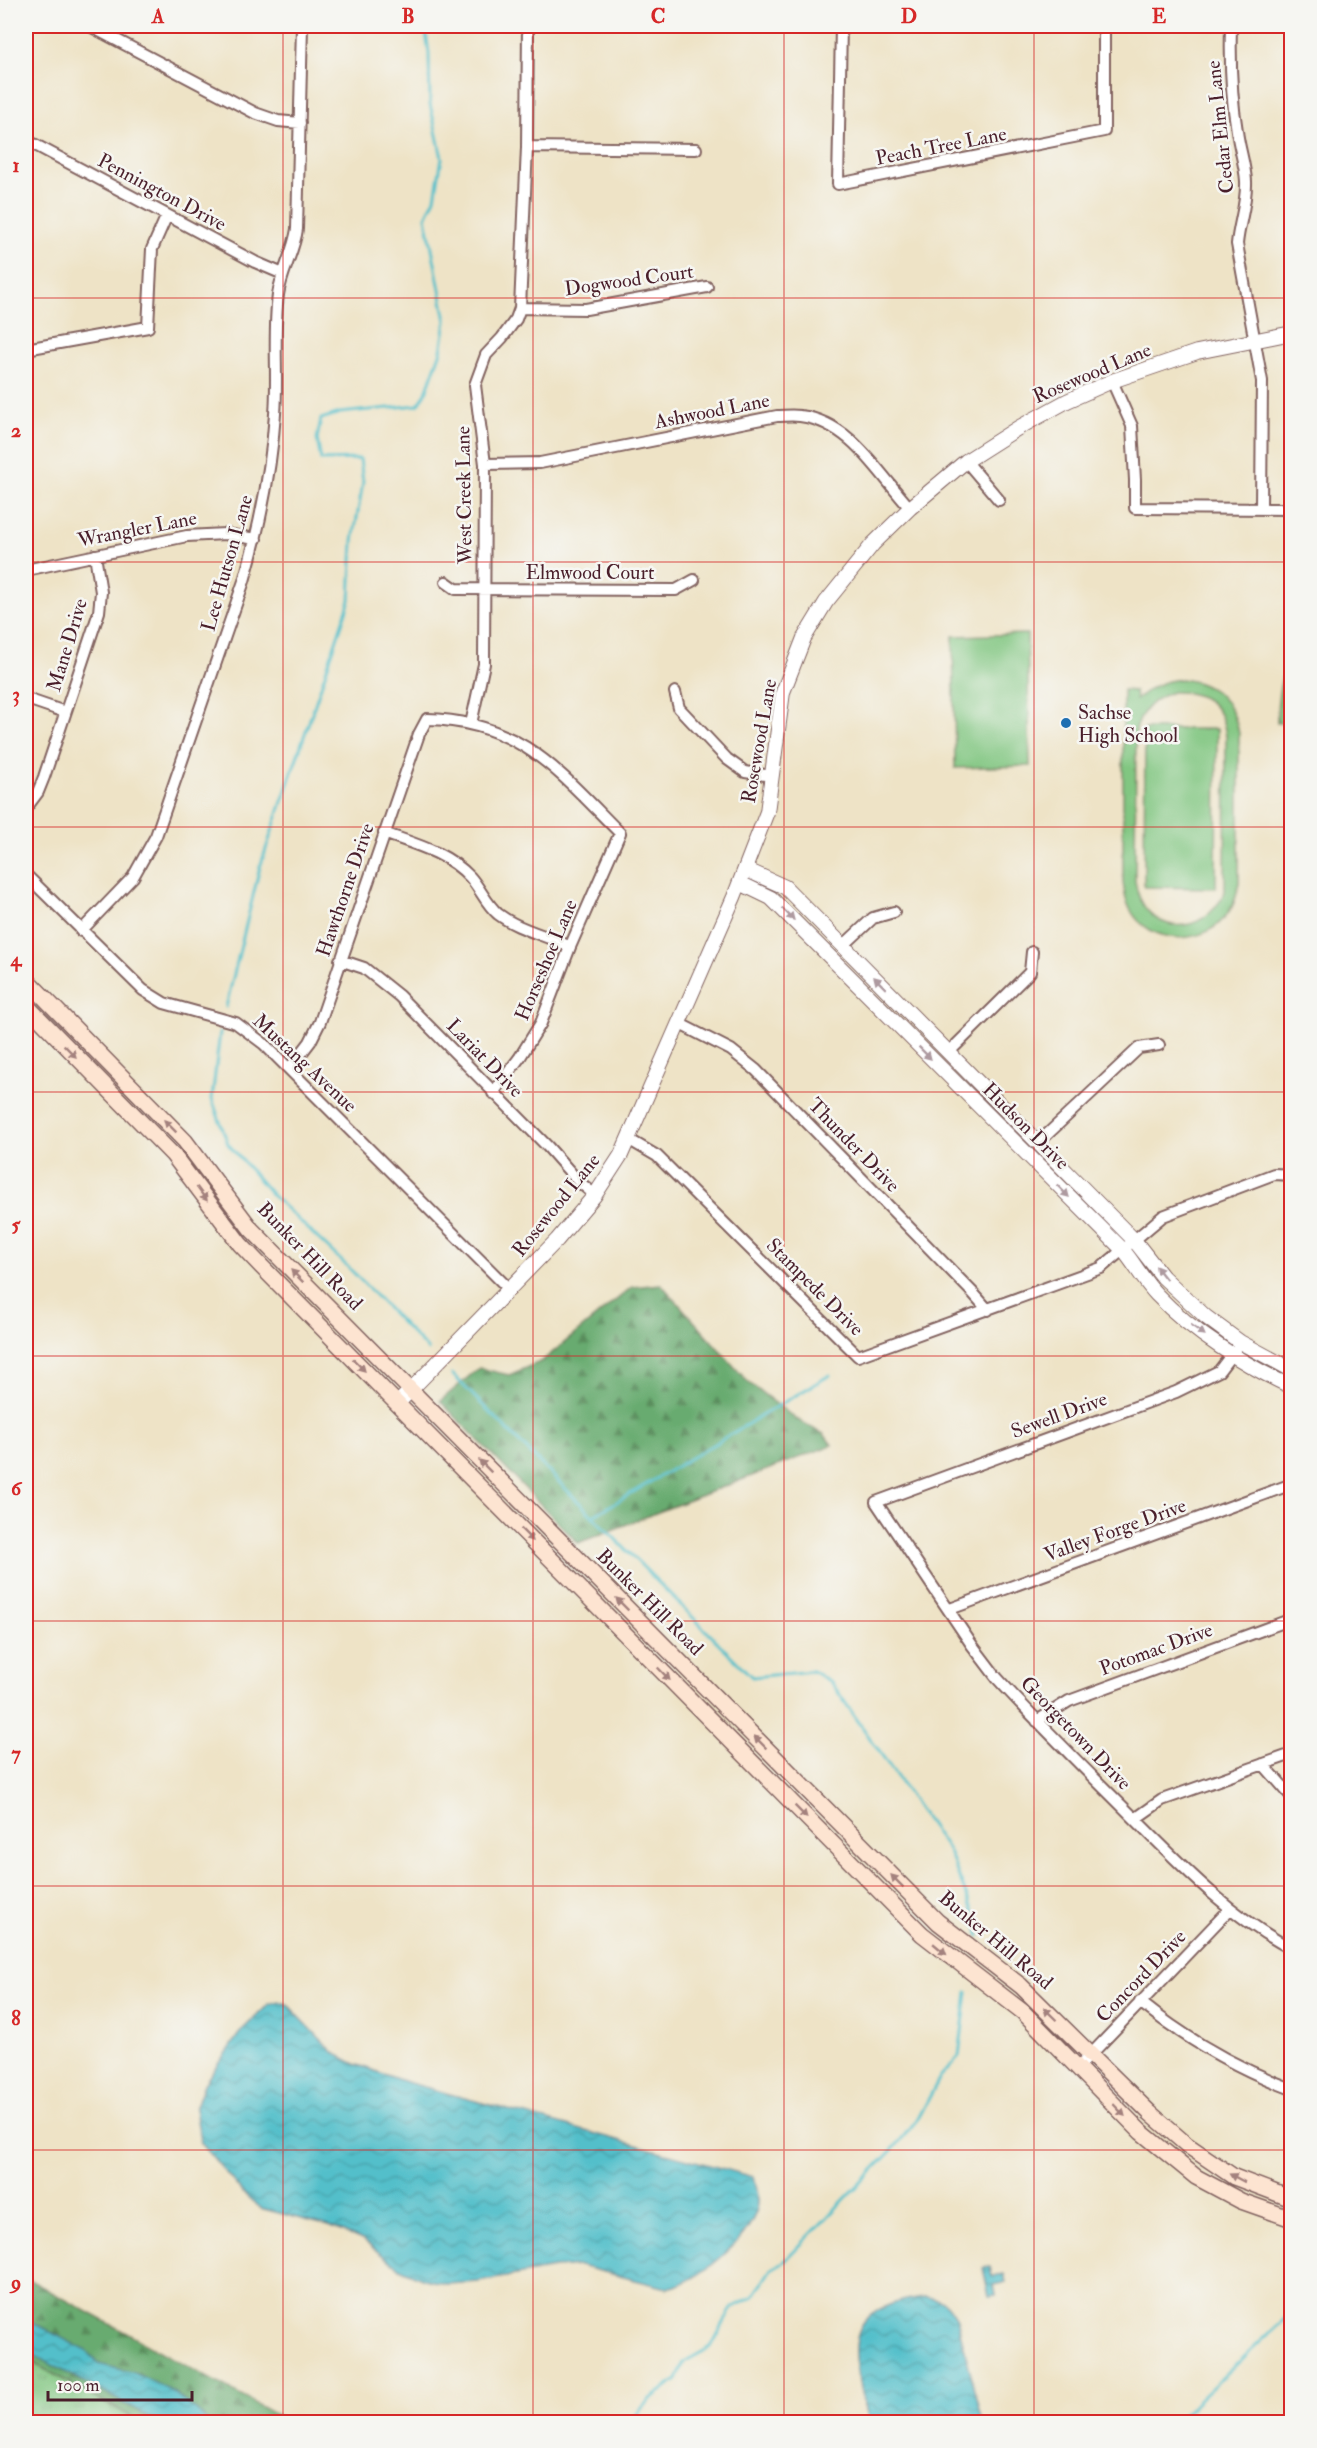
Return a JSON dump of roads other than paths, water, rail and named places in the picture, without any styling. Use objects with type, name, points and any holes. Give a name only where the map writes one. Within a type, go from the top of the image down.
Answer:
[{"type":"main road","name":"Bunker Hill Road","points":[[26,979],[185,1141],[251,1229],[938,1922],[1021,1986],[1150,2113],[1187,2145],[1234,2177],[1292,2199]]},
{"type":"main road","name":"Bunker Hill Road","points":[[26,1005],[173,1155],[240,1244],[261,1266],[882,1896],[954,1960],[1023,2012],[1141,2132],[1196,2177],[1241,2200],[1292,2219]]},
{"type":"street","points":[[90,26],[255,113],[278,121],[300,123]]},
{"type":"street","name":"Lee Hutson Lane","points":[[81,931],[133,877],[156,836],[237,604],[256,539],[267,488],[275,413],[276,313],[283,274],[291,255],[297,230],[302,26]]},
{"type":"street","name":"West Creek Lane","points":[[471,724],[484,664],[485,464],[475,385],[486,355],[516,319],[520,308],[527,147],[528,26]]},
{"type":"street","name":"Peach Tree Lane","points":[[841,26],[838,184],[1104,131],[1104,26]]},
{"type":"street","name":"Cedar Elm Lane","points":[[1231,26],[1230,73],[1236,130],[1246,182],[1245,204],[1238,244],[1262,381],[1261,509]]},
{"type":"street","name":"Pennington Drive","points":[[26,140],[255,262],[283,274]]},
{"type":"street","points":[[527,147],[696,149]]},
{"type":"street","points":[[26,349],[148,327],[152,249],[167,215]]},
{"type":"street","name":"Dogwood Court","points":[[520,308],[586,309],[707,287]]},
{"type":"street","name":"Rosewood Lane","points":[[398,1404],[510,1290],[595,1195],[621,1155],[680,1024],[740,883],[767,812],[783,692],[804,638],[826,602],[873,544],[910,508],[966,461],[1017,428],[1067,401],[1112,381],[1197,352],[1292,333]]},
{"type":"street","points":[[1112,381],[1132,426],[1135,508],[1292,509]]},
{"type":"street","name":"Ashwood Lane","points":[[485,464],[540,463],[777,416],[801,416],[838,429],[854,441],[910,508]]},
{"type":"street","points":[[966,461],[999,500]]},
{"type":"street","name":"Wrangler Lane","points":[[26,570],[203,534],[225,534],[256,539]]},
{"type":"street","name":"Mane Drive","points":[[26,808],[41,784],[99,612],[101,592],[95,555]]},
{"type":"street","name":"Elmwood Court","points":[[446,582],[456,589],[483,590],[676,590],[694,580]]},
{"type":"street","points":[[675,692],[679,708],[727,759],[745,772],[772,776]]},
{"type":"street","points":[[27,699],[65,712]]},
{"type":"street","name":"Hawthorne Drive","points":[[290,1068],[310,1042],[320,1022],[419,734],[427,719],[449,719],[471,724]]},
{"type":"street","name":"Horseshoe Lane","points":[[471,724],[511,737],[551,764],[620,833],[570,947],[541,1023],[520,1057],[493,1093]]},
{"type":"street","points":[[384,833],[447,857],[471,878],[498,914],[532,932],[570,947]]},
{"type":"street","name":"Hudson Drive","points":[[745,869],[784,887],[1134,1240],[1180,1295],[1240,1342],[1292,1370]]},
{"type":"street","name":"Mustang Avenue","points":[[26,875],[143,990],[164,1003],[236,1023],[264,1044],[510,1290]]},
{"type":"street","name":"Hudson Drive","points":[[740,883],[771,898],[1123,1250],[1156,1294],[1185,1320],[1232,1354],[1292,1387]]},
{"type":"street","points":[[843,946],[873,918],[894,912]]},
{"type":"street","points":[[949,1052],[1030,972],[1032,952]]},
{"type":"street","name":"Lariat Drive","points":[[340,960],[364,968],[399,996],[548,1147],[578,1181],[595,1195]]},
{"type":"street","name":"Thunder Drive","points":[[680,1024],[731,1050],[756,1070],[988,1310]]},
{"type":"street","points":[[1038,1143],[1139,1048],[1159,1045]]},
{"type":"street","name":"Stampede Drive","points":[[628,1139],[657,1156],[858,1356],[1101,1268],[1163,1216],[1274,1174],[1292,1175]]},
{"type":"street","name":"Sewell Drive","points":[[876,1502],[1176,1392],[1219,1371],[1240,1342]]},
{"type":"street","name":"Valley Forge Drive","points":[[950,1609],[1292,1484]]},
{"type":"street","name":"Georgetown Drive","points":[[876,1502],[972,1645],[997,1678],[1037,1721],[1178,1863],[1230,1909],[1269,1937],[1292,1949]]},
{"type":"street","name":"Potomac Drive","points":[[1037,1721],[1069,1701],[1292,1618]]},
{"type":"street","points":[[1135,1819],[1162,1800],[1292,1754]]},
{"type":"street","points":[[1263,1764],[1292,1797]]},
{"type":"street","name":"Concord Drive","points":[[1078,2068],[1230,1909]]},
{"type":"street","points":[[1140,2002],[1177,2031],[1232,2063],[1292,2089]]},
{"type":"water","points":[[279,2001],[287,2004],[334,2053],[355,2064],[406,2082],[754,2177],[758,2201],[752,2221],[720,2258],[693,2278],[667,2288],[580,2266],[554,2268],[478,2282],[447,2284],[424,2279],[400,2268],[362,2240],[329,2226],[260,2208],[241,2191],[201,2143],[195,2109],[204,2084],[241,2031],[269,2004]]},
{"type":"water","points":[[990,2267],[992,2276],[1004,2274],[1006,2282],[994,2285],[996,2295],[989,2296],[983,2268]]},
{"type":"water","points":[[925,2297],[945,2302],[957,2319],[983,2422],[869,2422],[858,2375],[857,2338],[864,2323],[876,2311],[896,2303]]},
{"type":"water","points":[[26,2319],[85,2350],[99,2364],[135,2373],[173,2392],[208,2422],[159,2422],[26,2351]]},
{"type":"waterway","points":[[226,1007],[260,867],[350,600],[353,541],[363,482],[360,459],[321,460],[317,439],[321,419],[340,413],[418,405],[425,395],[441,351],[446,321],[426,217],[435,198],[442,158],[430,104],[429,53],[425,26]]},
{"type":"waterway","points":[[220,1032],[212,1099],[228,1144],[272,1195],[348,1267],[428,1350]]},
{"type":"waterway","points":[[452,1374],[752,1677],[812,1671],[831,1682],[949,1852],[977,1922],[979,1936]]},
{"type":"waterway","points":[[593,1516],[830,1375]]},
{"type":"waterway","points":[[630,2422],[650,2399],[677,2380],[684,2362],[711,2347],[732,2308],[753,2297],[771,2269],[785,2261],[896,2146],[919,2117],[940,2077],[959,2056],[967,1992]]},
{"type":"waterway","points":[[1175,2422],[1292,2312]]},
{"type":"place","name":"Sachse High School","points":[[1066,723]]}]
